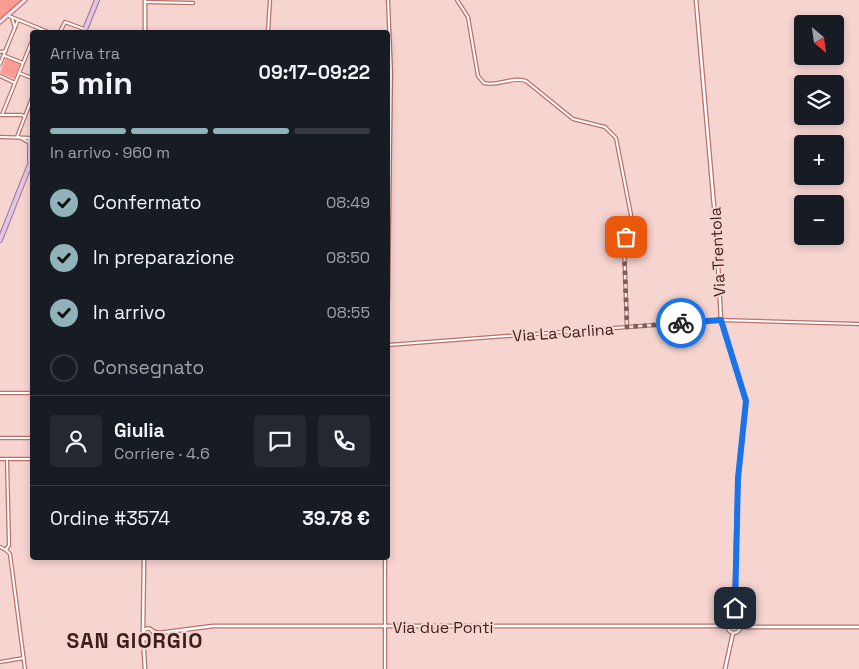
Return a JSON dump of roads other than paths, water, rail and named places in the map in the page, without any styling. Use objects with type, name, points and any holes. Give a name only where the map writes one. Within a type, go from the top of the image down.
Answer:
[{"type":"main road","points":[[0,22],[25,0]]},
{"type":"main road","points":[[85,30],[97,0]]},
{"type":"main road","points":[[0,240],[30,164]]},
{"type":"street","points":[[268,30],[270,0]]},
{"type":"street","points":[[388,0],[389,30]]},
{"type":"street","points":[[458,0],[468,17],[478,76],[484,83],[492,84],[521,79],[526,80],[572,119],[605,127],[616,138],[631,215],[624,246],[627,327]]},
{"type":"street","name":"Via Trentola","points":[[696,0],[716,229],[721,320],[746,401],[738,478],[734,620]]},
{"type":"street","points":[[145,30],[145,1],[193,3]]},
{"type":"street","points":[[9,14],[13,18],[43,30]]},
{"type":"street","points":[[13,18],[15,28]]},
{"type":"street","points":[[0,64],[18,20]]},
{"type":"street","points":[[61,30],[65,22],[83,30]]},
{"type":"street","points":[[25,117],[1,115],[30,46]]},
{"type":"street","points":[[390,48],[390,148]]},
{"type":"street","points":[[0,52],[6,51]]},
{"type":"street","points":[[4,55],[23,63]]},
{"type":"street","points":[[19,73],[30,77]]},
{"type":"street","points":[[0,76],[15,83]]},
{"type":"street","points":[[18,137],[30,103]]},
{"type":"street","points":[[0,137],[30,138]]},
{"type":"street","points":[[18,137],[30,144]]},
{"type":"street","name":"Via La Carlina","points":[[390,345],[721,320],[859,324]]},
{"type":"street","points":[[0,393],[29,393]]},
{"type":"street","points":[[0,438],[30,438]]},
{"type":"street","points":[[0,459],[30,459]]},
{"type":"street","points":[[6,550],[8,545],[7,459]]},
{"type":"street","points":[[0,547],[10,554],[26,669]]},
{"type":"street","points":[[144,560],[144,669]]},
{"type":"street","points":[[385,560],[387,627],[385,669]]},
{"type":"street","points":[[725,669],[732,633],[728,626],[734,620],[740,623],[741,627]]},
{"type":"street","name":"Via due Ponti","points":[[144,643],[159,633],[213,626],[728,626]]},
{"type":"street","points":[[741,627],[859,627]]},
{"type":"street","points":[[732,633],[738,632],[741,627]]},
{"type":"street","name":"Via due Ponti","points":[[145,630],[159,633]]},
{"type":"street","points":[[152,631],[152,637]]},
{"type":"street","points":[[143,638],[148,640]]},
{"type":"street","points":[[0,662],[24,658]]},
{"type":"district","name":"SAN GIORGIO","points":[[135,641]]}]
